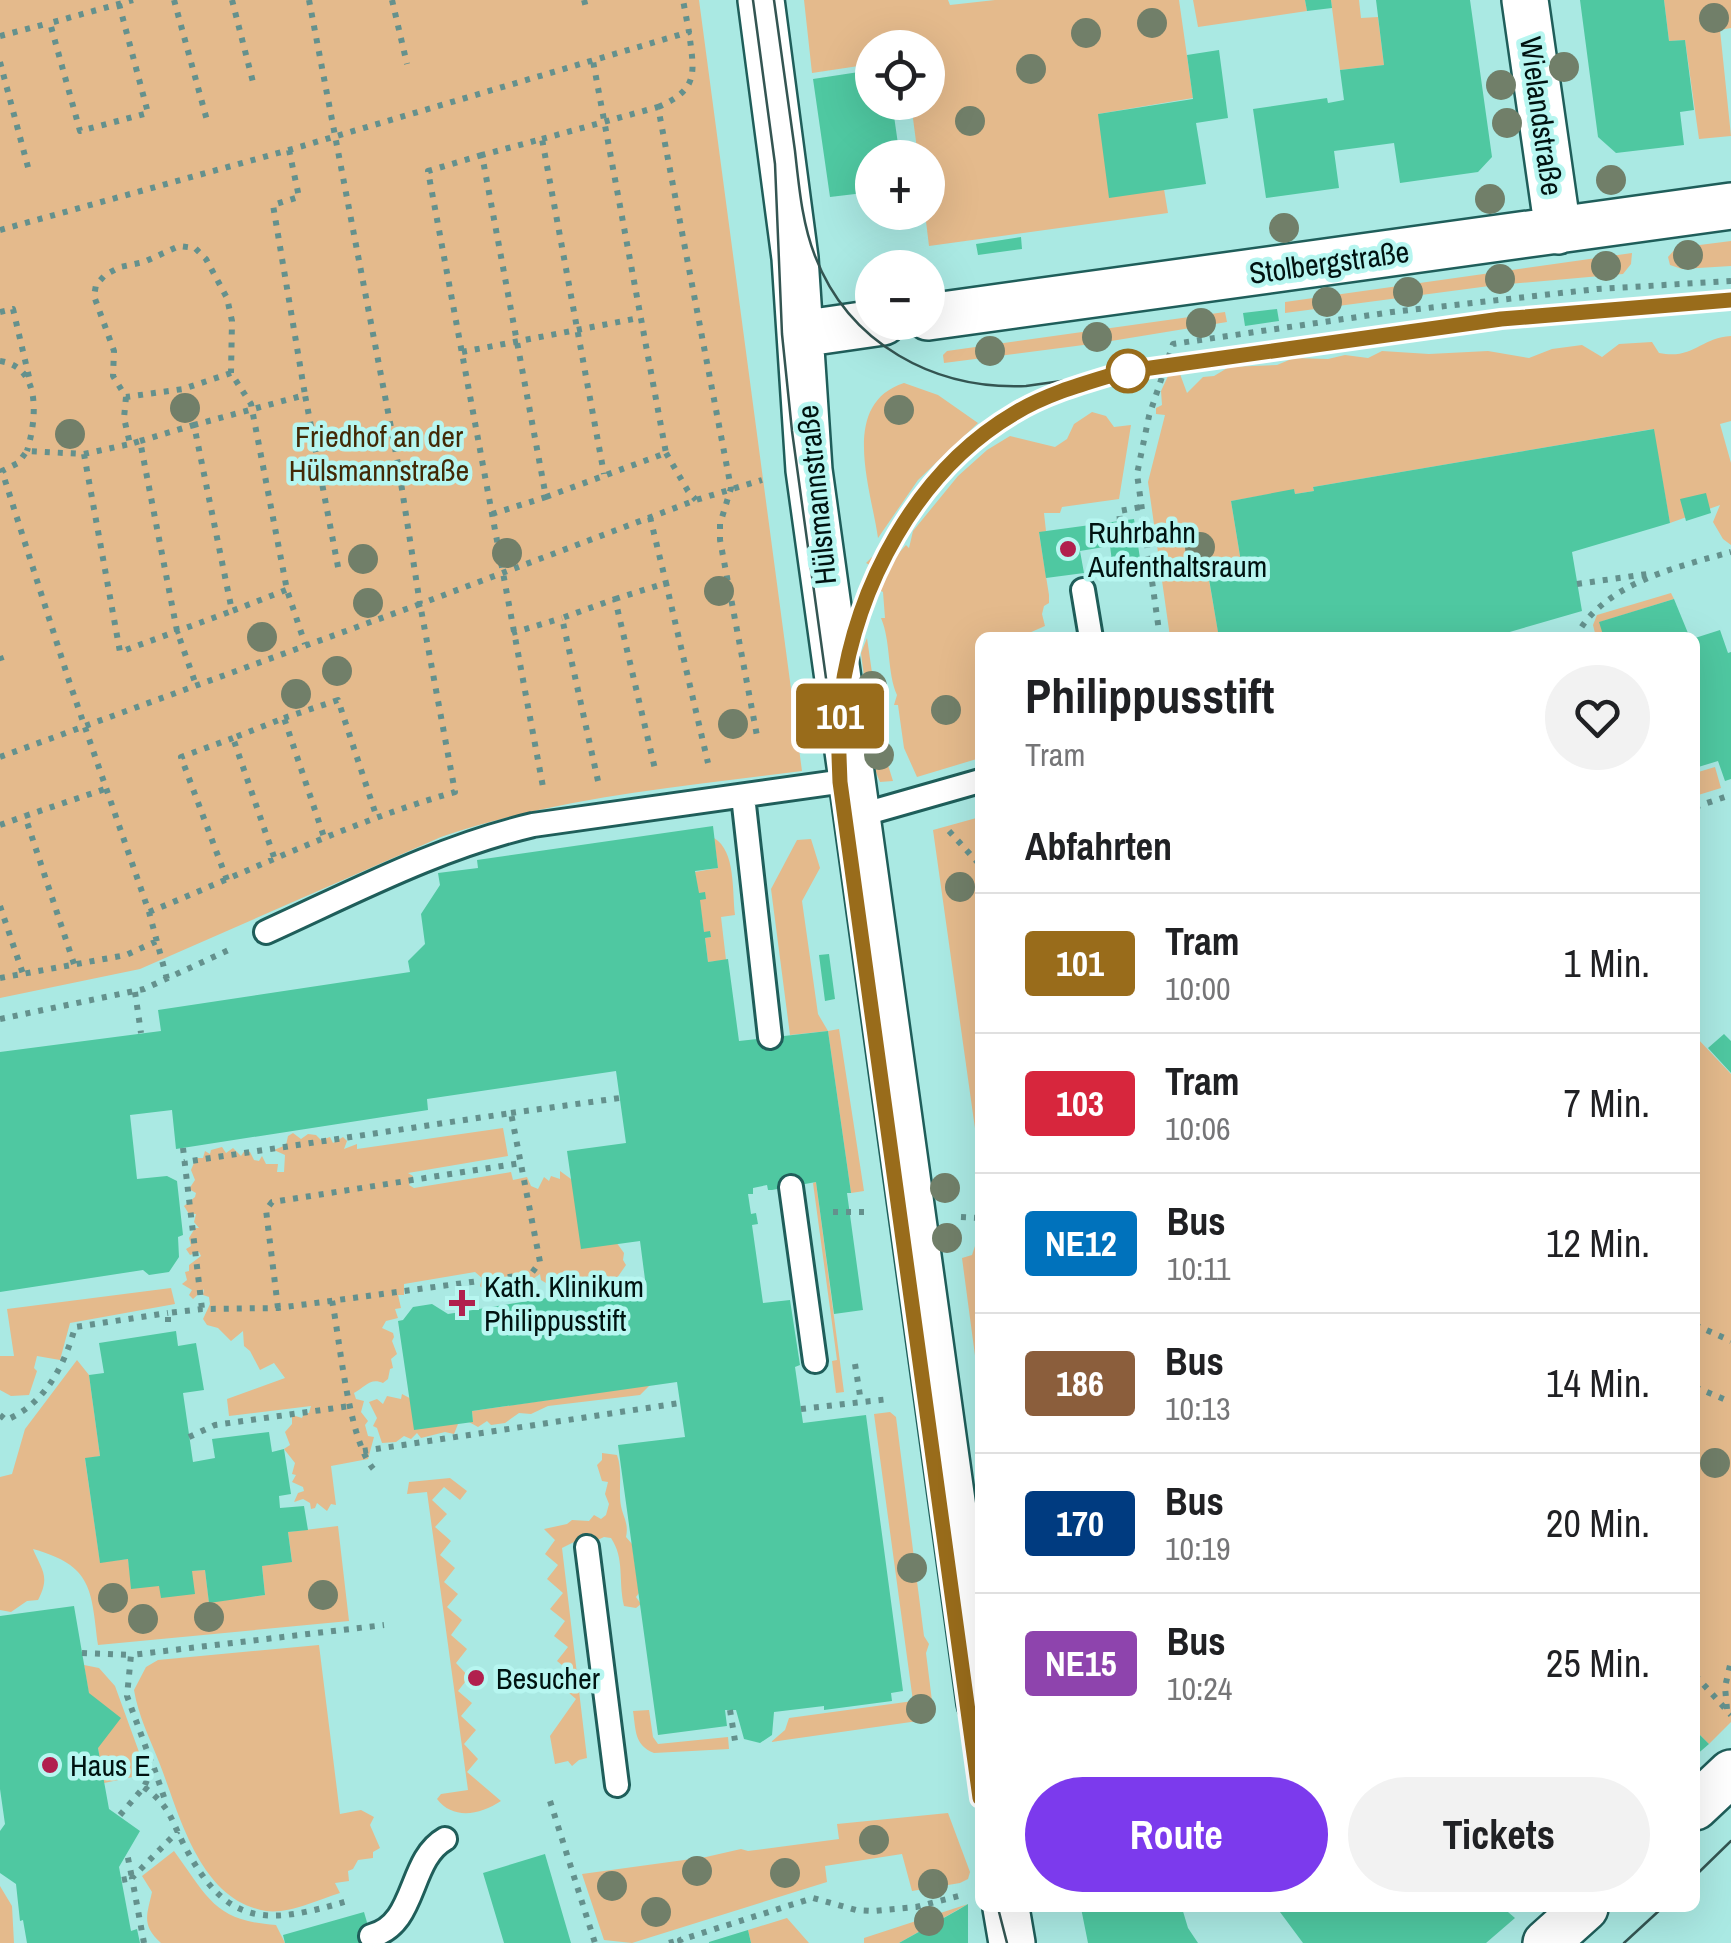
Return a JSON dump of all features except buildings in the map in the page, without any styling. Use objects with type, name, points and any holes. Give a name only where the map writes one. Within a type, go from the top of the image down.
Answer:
[{"type":"street","name":"Hülsmannstraße","points":[[762,0],[789,196],[809,470],[975,1666]]},
{"type":"street","name":"Wielandstraße","points":[[1524,0],[1558,231]]},
{"type":"street","name":"Stolbergstraße","points":[[945,314],[1731,206]]},
{"type":"street","points":[[800,334],[855,326]]},
{"type":"street","points":[[1700,1802],[1731,1773]]},
{"type":"street","points":[[1007,1912],[1012,1943]]},
{"type":"street","points":[[1546,1943],[1581,1912]]},
{"type":"lane","points":[[1083,590],[1090,632]]},
{"type":"lane","points":[[266,932],[480,838],[533,825],[742,796],[854,798],[975,782]]},
{"type":"lane","points":[[742,796],[770,1037]]},
{"type":"lane","points":[[791,1187],[816,1361]]},
{"type":"lane","points":[[588,1546],[618,1785]]},
{"type":"lane","points":[[371,1936],[394,1924],[432,1848],[444,1839]]},
{"type":"path","points":[[0,36],[133,0]]},
{"type":"path","points":[[174,0],[208,124]]},
{"type":"path","points":[[232,0],[254,86]]},
{"type":"path","points":[[149,912],[324,837],[454,792],[398,464],[309,0]]},
{"type":"path","points":[[392,0],[407,64]]},
{"type":"path","points":[[584,0],[587,11]]},
{"type":"path","points":[[545,793],[428,170],[658,108],[682,95],[693,75],[683,0]]},
{"type":"path","points":[[50,23],[80,132],[148,113],[119,4]]},
{"type":"path","points":[[0,230],[689,32]]},
{"type":"path","points":[[593,61],[666,453],[696,500]]},
{"type":"path","points":[[0,62],[29,172]]},
{"type":"path","points":[[658,108],[731,488],[720,524],[720,540],[756,736]]},
{"type":"path","points":[[542,138],[604,474]]},
{"type":"path","points":[[289,150],[299,197],[273,205],[339,572]]},
{"type":"path","points":[[482,156],[520,342],[546,498]]},
{"type":"path","points":[[130,444],[124,418],[126,397],[112,376],[114,352],[94,296],[96,286],[105,275],[120,267],[144,262],[179,246],[195,248],[206,259],[226,298],[232,321],[231,373],[252,411],[286,590],[306,644]]},
{"type":"path","points":[[1159,632],[1137,474],[1148,416],[1173,344],[1541,295],[1731,281]]},
{"type":"path","points":[[0,312],[13,309],[35,419],[27,451],[18,463],[1,471],[149,912],[167,979]]},
{"type":"path","points":[[462,352],[639,318]]},
{"type":"path","points":[[0,361],[18,368],[32,390]]},
{"type":"path","points":[[126,397],[182,389],[231,373]]},
{"type":"path","points":[[27,451],[84,454],[305,395]]},
{"type":"path","points":[[194,425],[232,612]]},
{"type":"path","points":[[140,441],[177,631],[196,685]]},
{"type":"path","points":[[492,514],[666,453]]},
{"type":"path","points":[[84,454],[120,652],[286,590]]},
{"type":"path","points":[[0,757],[696,500],[809,470]]},
{"type":"path","points":[[1120,520],[1118,511],[1141,507]]},
{"type":"path","points":[[650,517],[708,763]]},
{"type":"path","points":[[1578,584],[1654,573],[1731,552]]},
{"type":"path","points":[[1579,632],[1594,610],[1654,573]]},
{"type":"path","points":[[512,633],[666,583]]},
{"type":"path","points":[[615,599],[656,777]]},
{"type":"path","points":[[562,618],[600,787]]},
{"type":"path","points":[[0,656],[0,665]]},
{"type":"path","points":[[226,880],[182,758],[338,700],[377,818]]},
{"type":"path","points":[[284,718],[324,837]]},
{"type":"path","points":[[233,738],[274,857]]},
{"type":"path","points":[[0,825],[108,788]]},
{"type":"path","points":[[1700,805],[1731,795]]},
{"type":"path","points":[[25,816],[74,964]]},
{"type":"path","points":[[0,906],[23,974]]},
{"type":"path","points":[[0,1019],[135,992],[266,932]]},
{"type":"path","points":[[0,978],[126,955],[157,941]]},
{"type":"path","points":[[135,992],[142,1033]]},
{"type":"path","points":[[184,1162],[620,1098]]},
{"type":"path","points":[[2,1420],[30,1408],[66,1360],[75,1328],[168,1318],[202,1309],[278,1308],[538,1270],[540,1262],[511,1113]]},
{"type":"path","points":[[182,1148],[202,1309]]},
{"type":"path","points":[[278,1308],[266,1210],[272,1202],[521,1163]]},
{"type":"path","points":[[843,1212],[859,1212]]},
{"type":"path","points":[[332,1301],[350,1406],[363,1451],[371,1468],[380,1474]]},
{"type":"path","points":[[1700,1327],[1731,1341]]},
{"type":"path","points":[[1700,1388],[1731,1402]]},
{"type":"path","points":[[801,1410],[937,1393]]},
{"type":"path","points":[[363,1451],[680,1403]]},
{"type":"path","points":[[189,1437],[216,1426],[350,1406]]},
{"type":"path","points":[[615,1426],[616,1414]]},
{"type":"path","points":[[82,1652],[132,1655],[384,1625]]},
{"type":"path","points":[[132,1655],[127,1696],[167,1806],[209,1885],[229,1904],[264,1917],[286,1916],[354,1899]]},
{"type":"path","points":[[1729,1712],[1725,1687],[1731,1661]]},
{"type":"path","points":[[1700,1680],[1729,1712]]},
{"type":"path","points":[[730,1710],[736,1747]]},
{"type":"path","points":[[120,1814],[144,1787],[153,1766]]},
{"type":"path","points":[[144,1787],[167,1806]]},
{"type":"path","points":[[550,1801],[594,1943]]},
{"type":"path","points":[[122,1880],[132,1878],[178,1831]]},
{"type":"path","points":[[127,1853],[144,1943]]},
{"type":"path","points":[[669,1943],[813,1898],[873,1911],[916,1907],[962,1896]]},
{"type":"green space","name":"Friedhof an der Hülsmannstraße","points":[[0,0],[699,0],[802,771],[620,795],[485,823],[441,837],[140,969],[0,998]]},
{"type":"green space","points":[[804,0],[948,0],[950,5],[995,0],[1179,0],[1193,98],[1098,114],[1164,189],[1168,213],[929,246],[927,230],[945,230],[945,140],[916,140],[913,120],[945,120],[945,30],[855,30],[855,67],[812,73]]},
{"type":"green space","points":[[1193,0],[1305,0],[1307,11],[1198,27]]},
{"type":"green space","points":[[1331,0],[1359,0],[1361,18],[1378,17],[1384,65],[1340,70]]},
{"type":"green space","points":[[1664,0],[1731,0],[1731,28],[1720,30],[1731,136],[1699,139],[1685,40],[1669,41]]},
{"type":"green space","points":[[1731,241],[1731,266],[1682,269],[1670,265],[1668,257],[1676,248]]},
{"type":"green space","points":[[1632,253],[1631,264],[1623,274],[1497,285],[1285,313],[1285,302]]},
{"type":"green space","points":[[1225,312],[1227,322],[944,363],[947,351]]},
{"type":"green space","points":[[1731,336],[1731,421],[1720,424],[1731,463],[1731,545],[1713,522],[1720,505],[1670,523],[1653,429],[1313,487],[1314,491],[1295,494],[1294,490],[1231,501],[1243,574],[1209,580],[1218,632],[1169,632],[1148,482],[1165,415],[1156,414],[1156,408],[1162,405],[1161,391],[1168,376],[1180,374],[1187,393],[1203,377],[1214,376],[1229,367],[1277,365],[1294,358],[1368,358],[1382,351],[1488,351],[1529,358],[1552,349],[1582,345],[1602,357],[1619,344],[1652,342],[1659,353],[1680,354]]},
{"type":"green space","points":[[904,383],[938,395],[978,423],[918,480],[878,538],[866,473],[865,428],[872,409],[884,394]]},
{"type":"green space","points":[[1092,412],[1106,416],[1114,427],[1131,425],[1119,499],[1044,513],[1046,531],[1039,533],[1049,595],[1042,614],[1045,626],[1031,632],[975,632],[975,760],[917,777],[904,748],[898,705],[894,705],[897,695],[881,618],[885,618],[883,592],[879,582],[866,574],[872,566],[866,563],[880,556],[880,546],[893,544],[897,555],[906,545],[909,548],[913,531],[958,476],[987,450],[1010,436],[1055,447],[1067,439],[1074,424]]},
{"type":"green space","points":[[1671,593],[1674,599],[1600,622],[1603,632],[1595,632],[1597,615]]},
{"type":"green space","points":[[867,638],[883,749],[893,781],[880,782],[876,772],[861,653]]},
{"type":"green space","points":[[1715,767],[1721,788],[1700,794],[1700,772]]},
{"type":"green space","points":[[975,818],[975,1128],[933,830]]},
{"type":"green space","points":[[714,838],[730,862],[735,915],[721,917],[726,960],[708,962],[705,938],[711,937],[704,932],[695,872],[718,868]]},
{"type":"green space","points":[[811,839],[820,868],[802,901],[818,1014],[828,1031],[790,1035],[771,889],[797,840]]},
{"type":"green space","points":[[839,1029],[864,1191],[851,1193],[828,1031]]},
{"type":"green space","points":[[1700,1041],[1731,1074],[1731,1722],[1709,1744],[1700,1735]]},
{"type":"green space","points":[[503,1128],[508,1156],[408,1173],[413,1176],[409,1185],[414,1188],[511,1172],[513,1180],[527,1177],[531,1186],[538,1189],[544,1177],[549,1181],[551,1176],[560,1179],[560,1171],[571,1179],[624,1253],[626,1265],[617,1278],[609,1278],[603,1271],[602,1279],[596,1282],[587,1276],[584,1288],[554,1285],[550,1278],[546,1283],[540,1274],[520,1288],[516,1282],[511,1288],[502,1285],[484,1290],[480,1286],[482,1278],[475,1272],[404,1284],[404,1295],[398,1295],[401,1308],[395,1309],[398,1318],[386,1321],[382,1328],[393,1333],[397,1354],[391,1359],[393,1368],[388,1379],[383,1383],[371,1382],[354,1393],[356,1399],[364,1401],[361,1412],[368,1421],[368,1436],[374,1437],[368,1459],[331,1466],[336,1505],[331,1504],[327,1511],[317,1503],[311,1509],[303,1499],[294,1502],[298,1493],[304,1491],[292,1482],[295,1463],[284,1449],[290,1445],[285,1432],[292,1424],[292,1415],[302,1418],[311,1406],[229,1416],[227,1399],[285,1378],[274,1363],[260,1370],[244,1346],[243,1331],[231,1341],[218,1328],[207,1325],[203,1319],[209,1297],[203,1295],[204,1289],[193,1299],[189,1295],[192,1290],[182,1284],[187,1280],[185,1272],[189,1265],[201,1256],[199,1252],[190,1255],[186,1249],[191,1246],[189,1238],[195,1228],[199,1228],[194,1222],[196,1214],[189,1214],[184,1206],[196,1193],[189,1189],[195,1180],[191,1170],[196,1158],[203,1158],[205,1151],[210,1154],[222,1147],[226,1153],[233,1148],[241,1156],[245,1150],[250,1152],[254,1160],[259,1161],[262,1156],[266,1164],[278,1164],[277,1172],[284,1172],[285,1155],[274,1150],[286,1145],[293,1133],[301,1139],[308,1134],[321,1140],[330,1137],[333,1143],[343,1137],[347,1141],[344,1149],[357,1144],[357,1149]]},
{"type":"green space","points":[[816,1182],[844,1392],[836,1393],[832,1361],[837,1360],[813,1183]]},
{"type":"green space","points":[[975,1246],[975,1356],[962,1258],[972,1255]]},
{"type":"green space","points":[[171,1288],[175,1304],[70,1323],[60,1360],[37,1356],[37,1371],[29,1395],[11,1396],[0,1390],[0,1356],[14,1356],[7,1309]]},
{"type":"green space","points":[[77,1360],[89,1375],[100,1456],[85,1459],[100,1562],[128,1559],[130,1574],[205,1570],[209,1602],[265,1595],[262,1566],[292,1561],[288,1532],[338,1526],[349,1621],[98,1645],[85,1582],[67,1563],[33,1549],[44,1579],[38,1600],[27,1601],[11,1612],[0,1610],[0,1477],[12,1474],[25,1429]]},
{"type":"green space","points":[[650,1385],[640,1395],[548,1406],[531,1414],[519,1413],[505,1423],[491,1425],[487,1421],[478,1427],[469,1422],[473,1421],[472,1411]]},
{"type":"green space","points":[[402,1394],[458,1424],[454,1434],[445,1432],[421,1438],[417,1433],[411,1439],[404,1436],[396,1442],[382,1443],[373,1426],[377,1418],[369,1402],[377,1399],[383,1404],[387,1396],[401,1399]]},
{"type":"green space","points":[[890,1412],[896,1417],[924,1636],[929,1644],[926,1653],[933,1709],[925,1720],[771,1742],[785,1730],[789,1718],[913,1701],[874,1414]]},
{"type":"green space","points":[[602,1453],[617,1455],[619,1461],[621,1506],[626,1537],[632,1544],[639,1593],[636,1597],[641,1604],[636,1608],[624,1606],[620,1562],[611,1538],[591,1543],[578,1540],[562,1548],[587,1758],[572,1766],[568,1761],[555,1764],[550,1736],[576,1699],[562,1687],[572,1673],[557,1661],[568,1647],[554,1636],[565,1621],[550,1609],[563,1593],[547,1579],[558,1565],[545,1554],[555,1540],[544,1529],[606,1515],[608,1482],[602,1481],[597,1465]]},
{"type":"green space","points":[[450,1478],[467,1491],[460,1500],[444,1487],[432,1500],[447,1514],[435,1527],[451,1541],[440,1555],[455,1568],[444,1582],[458,1594],[447,1607],[462,1620],[451,1635],[467,1649],[456,1663],[469,1677],[458,1691],[472,1703],[461,1716],[476,1730],[464,1744],[478,1759],[467,1772],[501,1801],[467,1813],[451,1810],[437,1799],[441,1794],[468,1790],[427,1492],[407,1494],[409,1482]]},
{"type":"green space","points":[[319,1645],[340,1814],[361,1810],[374,1817],[370,1825],[380,1848],[373,1852],[373,1858],[358,1860],[348,1871],[349,1881],[335,1883],[340,1893],[294,1908],[266,1911],[243,1904],[224,1891],[195,1852],[134,1690],[146,1667],[158,1660]]},
{"type":"green space","points":[[84,1665],[99,1668],[115,1686],[147,1774],[104,1783]]},
{"type":"green space","points":[[649,1710],[653,1737],[658,1744],[728,1737],[729,1749],[654,1753],[647,1750],[639,1741],[633,1711]]},
{"type":"green space","points":[[948,1813],[970,1872],[968,1879],[960,1883],[912,1891],[902,1854],[825,1866],[827,1882],[632,1943],[604,1940],[582,1874],[741,1849],[839,1839],[837,1824]]},
{"type":"green space","points":[[174,1851],[214,1904],[239,1918],[276,1925],[285,1943],[161,1943],[148,1925],[152,1892],[142,1876]]},
{"type":"green space","points":[[0,1886],[12,1906],[14,1943],[0,1943]]},
{"type":"green space","points":[[968,1904],[899,1943],[864,1943],[864,1938]]},
{"type":"green space","points":[[787,1918],[809,1943],[751,1943],[748,1930]]},
{"type":"tram line","points":[[753,0],[775,164],[782,334],[792,431],[975,1762]]},
{"type":"tram line","points":[[774,0],[804,218],[815,256],[830,287],[872,337],[899,356],[959,380],[1026,386],[1501,319],[1731,300]]},
{"type":"tram line","name":"101","points":[[975,1760],[840,782],[840,700],[851,646],[880,566],[924,495],[958,456],[1011,414],[1095,380],[1122,372],[1501,319],[1731,300]]},
{"type":"tram line","points":[[839,718],[846,665],[860,614],[880,565],[907,519],[940,477],[978,441],[1021,411],[1070,389]]},
{"type":"tram line","points":[[1700,1871],[1731,1841]]},
{"type":"tram line","points":[[999,1912],[1007,1943]]},
{"type":"tram line","points":[[1624,1943],[1658,1912]]},
{"type":"place","name":"Ruhrbahn Aufenthaltsraum","points":[[1068,549]]},
{"type":"place","name":"Kath. Klinikum Philippusstift","points":[[462,1303]]},
{"type":"place","name":"Besucher","points":[[476,1678]]},
{"type":"place","name":"Haus E","points":[[50,1765]]}]
